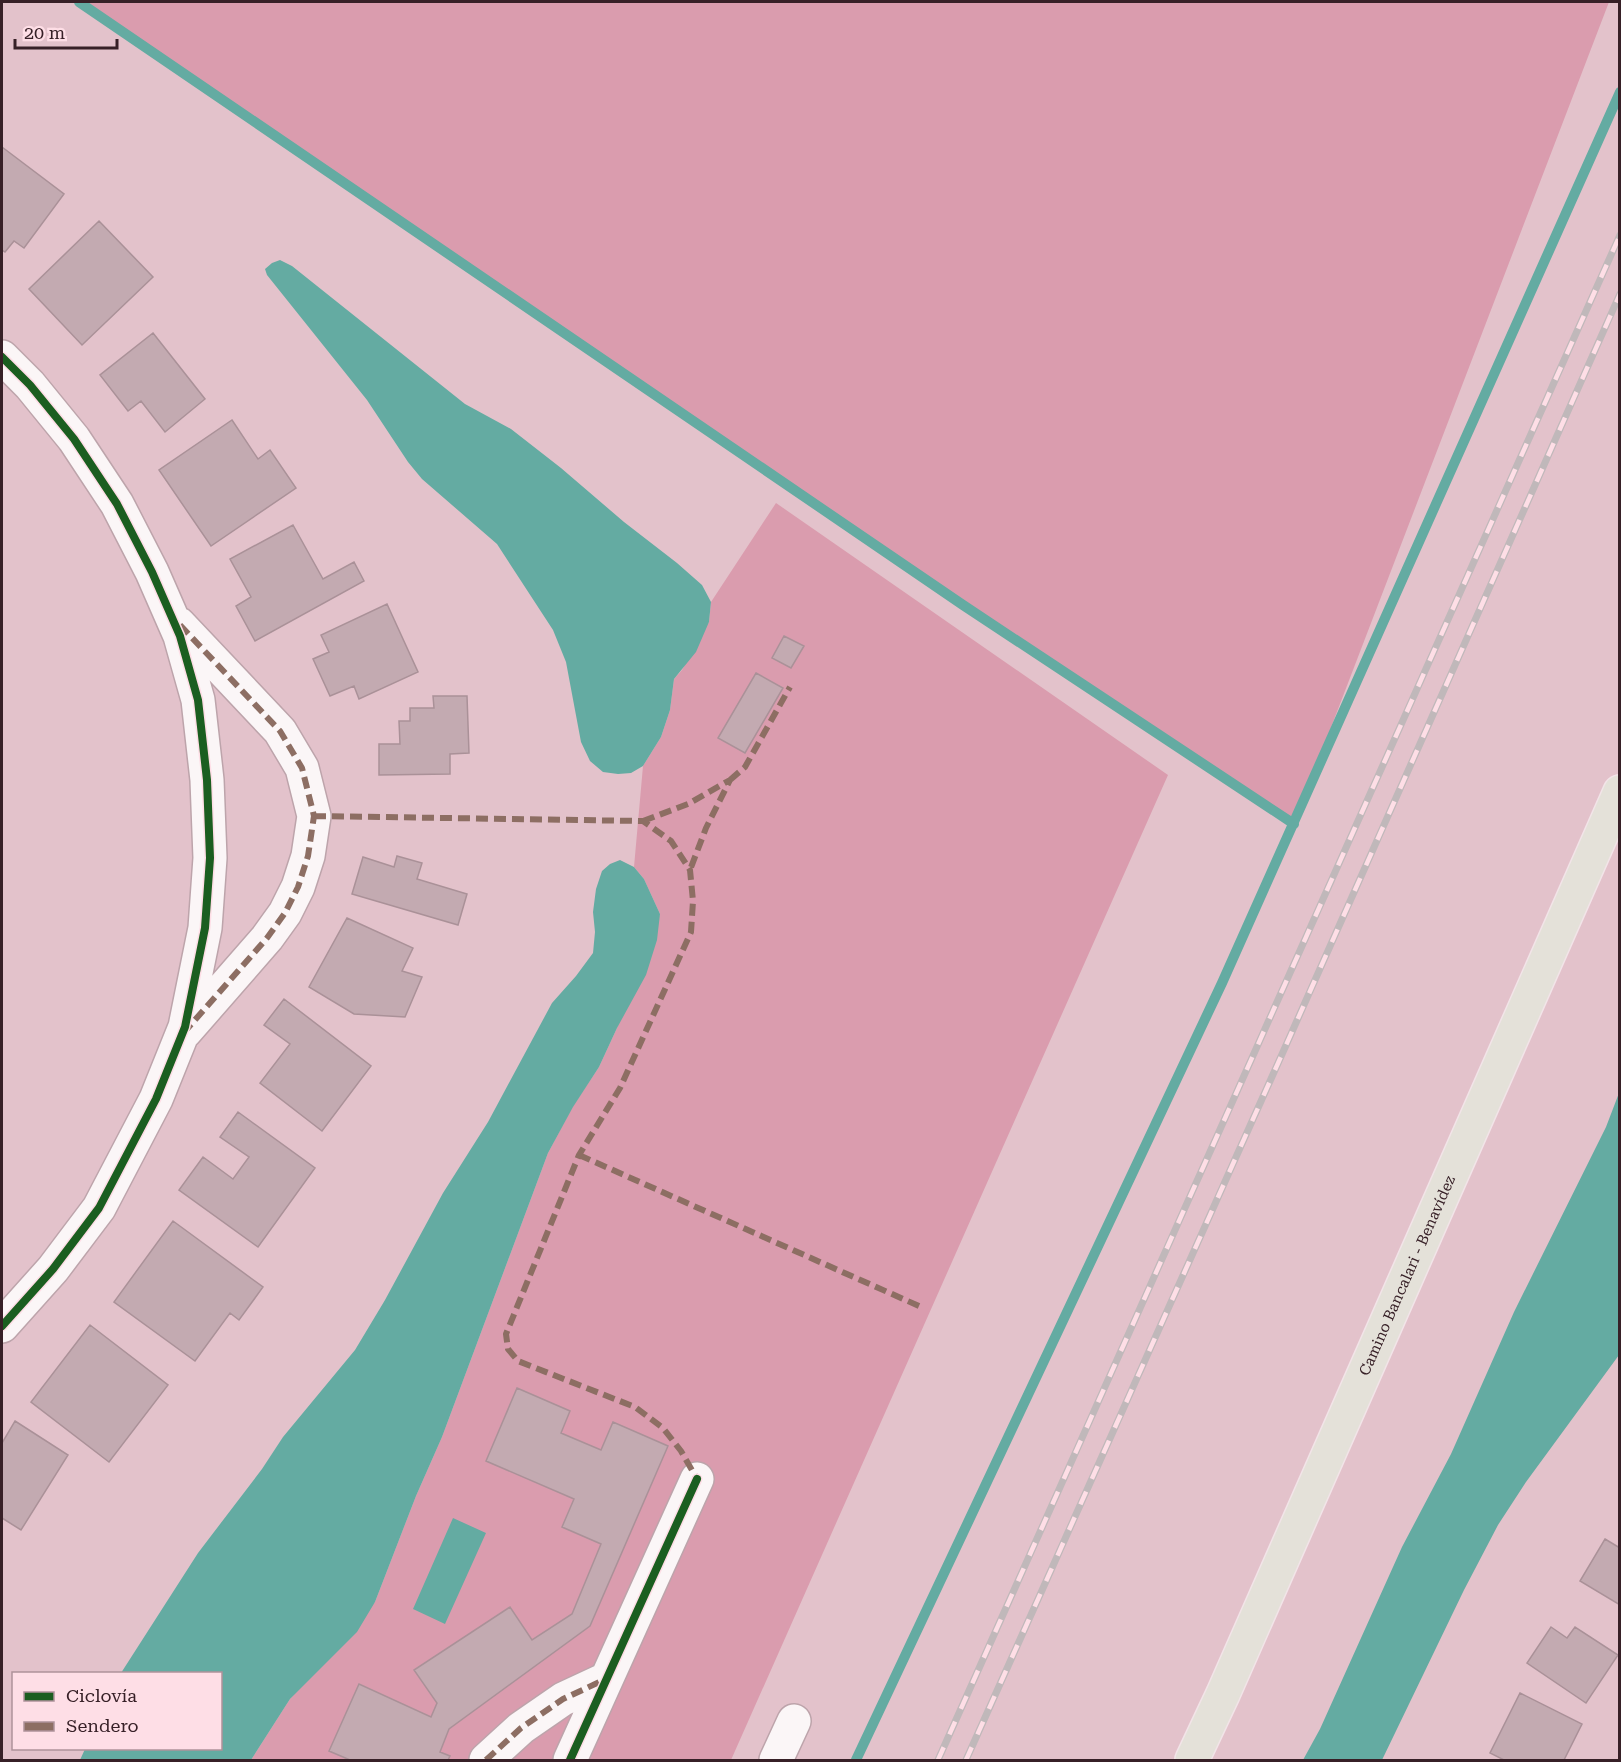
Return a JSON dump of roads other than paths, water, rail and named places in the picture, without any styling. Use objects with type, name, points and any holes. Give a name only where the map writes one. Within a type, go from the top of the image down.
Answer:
[{"type":"main road","name":"Camino Bancalari - Benavídez","points":[[1192,1761],[1620,792]]},
{"type":"street","points":[[2,357],[30,385],[74,439],[111,495],[152,572],[180,636],[198,700],[207,780],[210,858],[205,928],[185,1027],[156,1099],[99,1208],[53,1269],[2,1326]]},
{"type":"street","points":[[171,616],[280,730],[302,768],[314,816],[308,856],[298,887],[285,913],[267,938],[182,1035]]},
{"type":"street","points":[[570,1761],[697,1479]]},
{"type":"street","points":[[486,1761],[521,1728],[563,1699],[606,1679]]},
{"type":"street","points":[[776,1761],[794,1721]]},
{"type":"waterway","points":[[79,2],[963,605],[1294,824]]},
{"type":"waterway","points":[[856,1760],[1222,983],[1620,92]]},
{"type":"railway","points":[[938,1760],[1620,235]]},
{"type":"railway","points":[[966,1760],[1620,294]]}]
